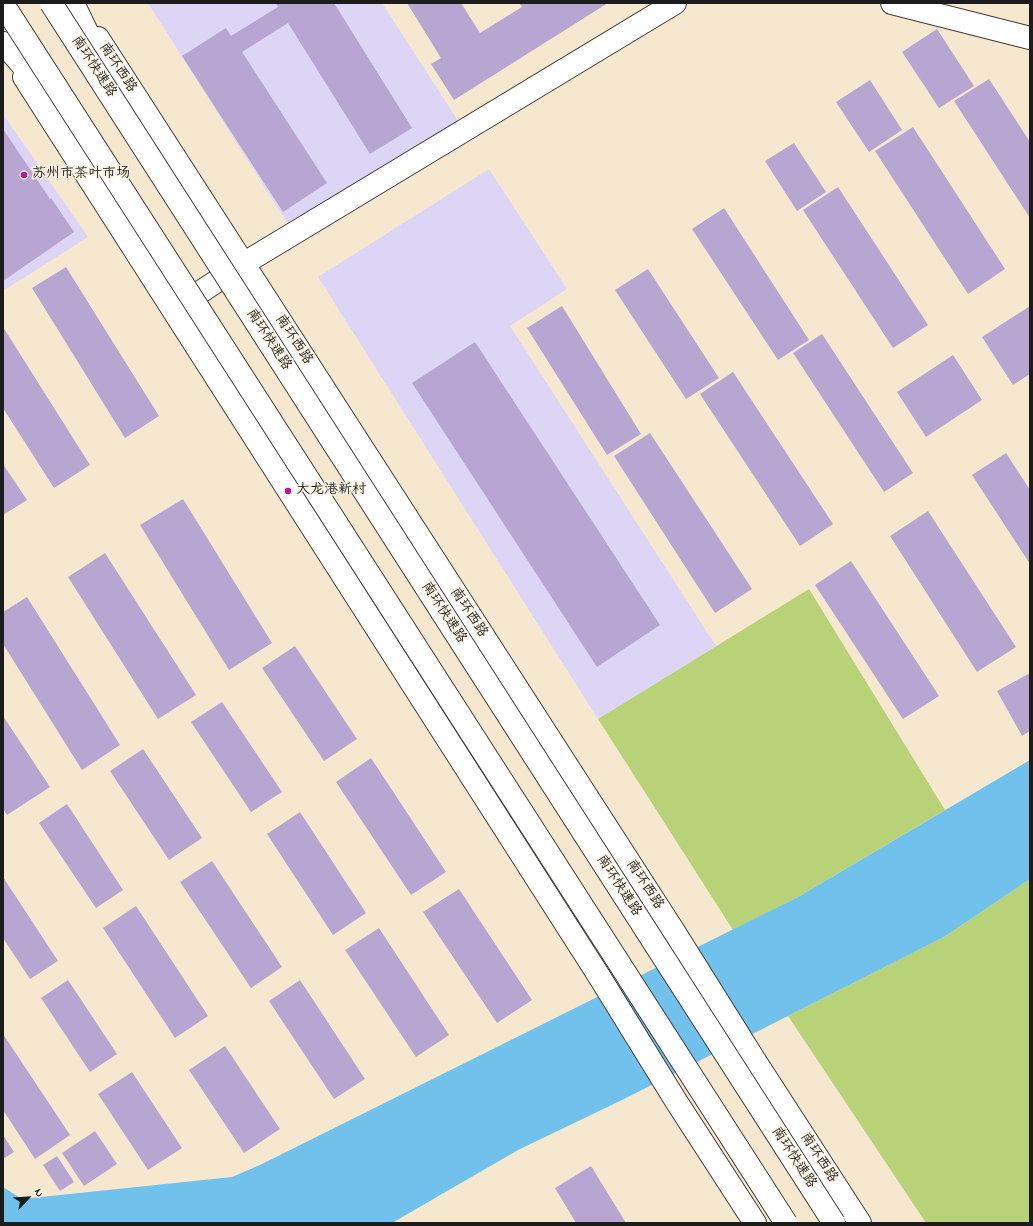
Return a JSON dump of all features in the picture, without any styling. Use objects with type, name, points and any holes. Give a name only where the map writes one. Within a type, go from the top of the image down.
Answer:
[{"type":"main road","name":"南环快速路","points":[[52,3],[834,1223]]},
{"type":"main road","points":[[74,3],[134,130]]},
{"type":"main road","name":"南环西路","points":[[74,3],[860,1223]]},
{"type":"main road","points":[[173,310],[243,264],[675,3]]},
{"type":"main road","points":[[892,3],[1030,38]]},
{"type":"main road","points":[[3,4],[786,1223]]},
{"type":"main road","points":[[3,44],[97,151]]},
{"type":"main road","points":[[3,44],[599,976],[676,1101],[755,1223]]},
{"type":"shaded area","points":[[148,3],[382,3],[464,130],[292,230]]},
{"type":"shaded area","name":"苏州市茶叶市场","points":[[3,114],[88,237],[3,291]]},
{"type":"shaded area","points":[[489,169],[567,289],[510,326],[716,646],[598,719],[318,277]]},
{"type":"green space","points":[[809,589],[945,810],[798,897],[733,930],[598,719]]},
{"type":"green space","points":[[1030,879],[1030,1223],[926,1223],[788,1016],[944,937]]},
{"type":"water","points":[[1030,760],[1030,879],[944,937],[622,1100],[518,1150],[392,1223],[3,1223],[3,1187],[22,1199],[232,1177],[260,1165],[798,897]]},
{"type":"building","points":[[276,3],[334,3],[412,128],[370,154],[288,23],[242,52],[327,183],[283,212],[182,56],[226,28],[231,36],[278,7]]},
{"type":"building","points":[[407,3],[461,3],[480,33],[522,7],[519,3],[608,3],[454,100],[431,64],[441,58]]},
{"type":"building","points":[[937,29],[974,86],[939,108],[902,52]]},
{"type":"building","points":[[989,79],[1030,142],[1030,218],[954,101]]},
{"type":"building","points":[[870,80],[902,130],[869,152],[836,102]]},
{"type":"building","points":[[913,127],[1005,269],[968,294],[875,151]]},
{"type":"building","name":"苏州市茶叶市场","points":[[3,129],[74,232],[3,281]]},
{"type":"building","points":[[794,143],[826,192],[797,211],[765,161]]},
{"type":"building","points":[[838,187],[928,325],[893,348],[803,210]]},
{"type":"building","points":[[724,208],[809,340],[778,360],[692,229]]},
{"type":"building","points":[[66,267],[159,416],[125,438],[32,288]]},
{"type":"building","points":[[648,269],[719,378],[686,399],[615,290]]},
{"type":"building","points":[[562,306],[641,434],[607,455],[527,328]]},
{"type":"building","points":[[1030,306],[1030,374],[1013,385],[982,337]]},
{"type":"building","points":[[3,327],[90,465],[54,488],[3,408]]},
{"type":"building","points":[[822,334],[913,473],[884,492],[793,353]]},
{"type":"building","points":[[475,342],[660,625],[597,667],[412,383]]},
{"type":"building","points":[[953,355],[982,400],[926,437],[897,392]]},
{"type":"building","points":[[733,372],[833,524],[800,546],[700,394]]},
{"type":"building","points":[[650,433],[752,589],[715,613],[614,456]]},
{"type":"building","points":[[1006,453],[1030,490],[1030,564],[972,475]]},
{"type":"building","points":[[3,464],[27,500],[3,515]]},
{"type":"building","points":[[183,499],[272,643],[229,670],[140,525]]},
{"type":"building","points":[[928,511],[1016,647],[977,672],[890,536]]},
{"type":"building","points":[[105,553],[196,695],[158,719],[68,577]]},
{"type":"building","points":[[851,561],[939,696],[903,719],[815,585]]},
{"type":"building","points":[[27,597],[120,745],[82,770],[3,644],[3,612]]},
{"type":"building","points":[[295,646],[357,739],[324,761],[262,668]]},
{"type":"building","points":[[1030,673],[1030,731],[1022,736],[997,691]]},
{"type":"building","points":[[222,702],[282,792],[251,812],[191,722]]},
{"type":"building","points":[[3,716],[50,787],[7,815],[3,809]]},
{"type":"building","points":[[143,749],[202,838],[169,860],[110,771]]},
{"type":"building","points":[[371,758],[446,872],[411,895],[336,782]]},
{"type":"building","points":[[67,804],[123,890],[96,908],[39,823]]},
{"type":"building","points":[[300,812],[366,913],[333,935],[267,834]]},
{"type":"building","points":[[212,861],[282,967],[251,988],[180,882]]},
{"type":"building","points":[[3,877],[58,961],[30,979],[3,938]]},
{"type":"building","points":[[459,889],[532,1000],[497,1023],[423,912]]},
{"type":"building","points":[[136,906],[208,1016],[175,1038],[103,928]]},
{"type":"building","points":[[379,928],[449,1035],[416,1057],[345,950]]},
{"type":"building","points":[[68,980],[117,1054],[90,1072],[41,998]]},
{"type":"building","points":[[300,980],[365,1079],[334,1099],[269,1001]]},
{"type":"building","points":[[3,1034],[70,1135],[35,1159],[3,1110]]},
{"type":"building","points":[[225,1046],[280,1129],[244,1153],[189,1070]]},
{"type":"building","points":[[132,1072],[182,1148],[148,1170],[98,1094]]},
{"type":"building","points":[[95,1131],[117,1164],[84,1186],[62,1153]]},
{"type":"building","points":[[3,1135],[14,1152],[3,1159]]},
{"type":"building","points":[[57,1156],[74,1182],[60,1191],[43,1165]]},
{"type":"building","points":[[591,1166],[626,1223],[576,1223],[555,1188]]},
{"type":"place","name":"苏州市茶叶市场","points":[[24,175]]},
{"type":"place","name":"大龙港新村","points":[[288,491]]}]
